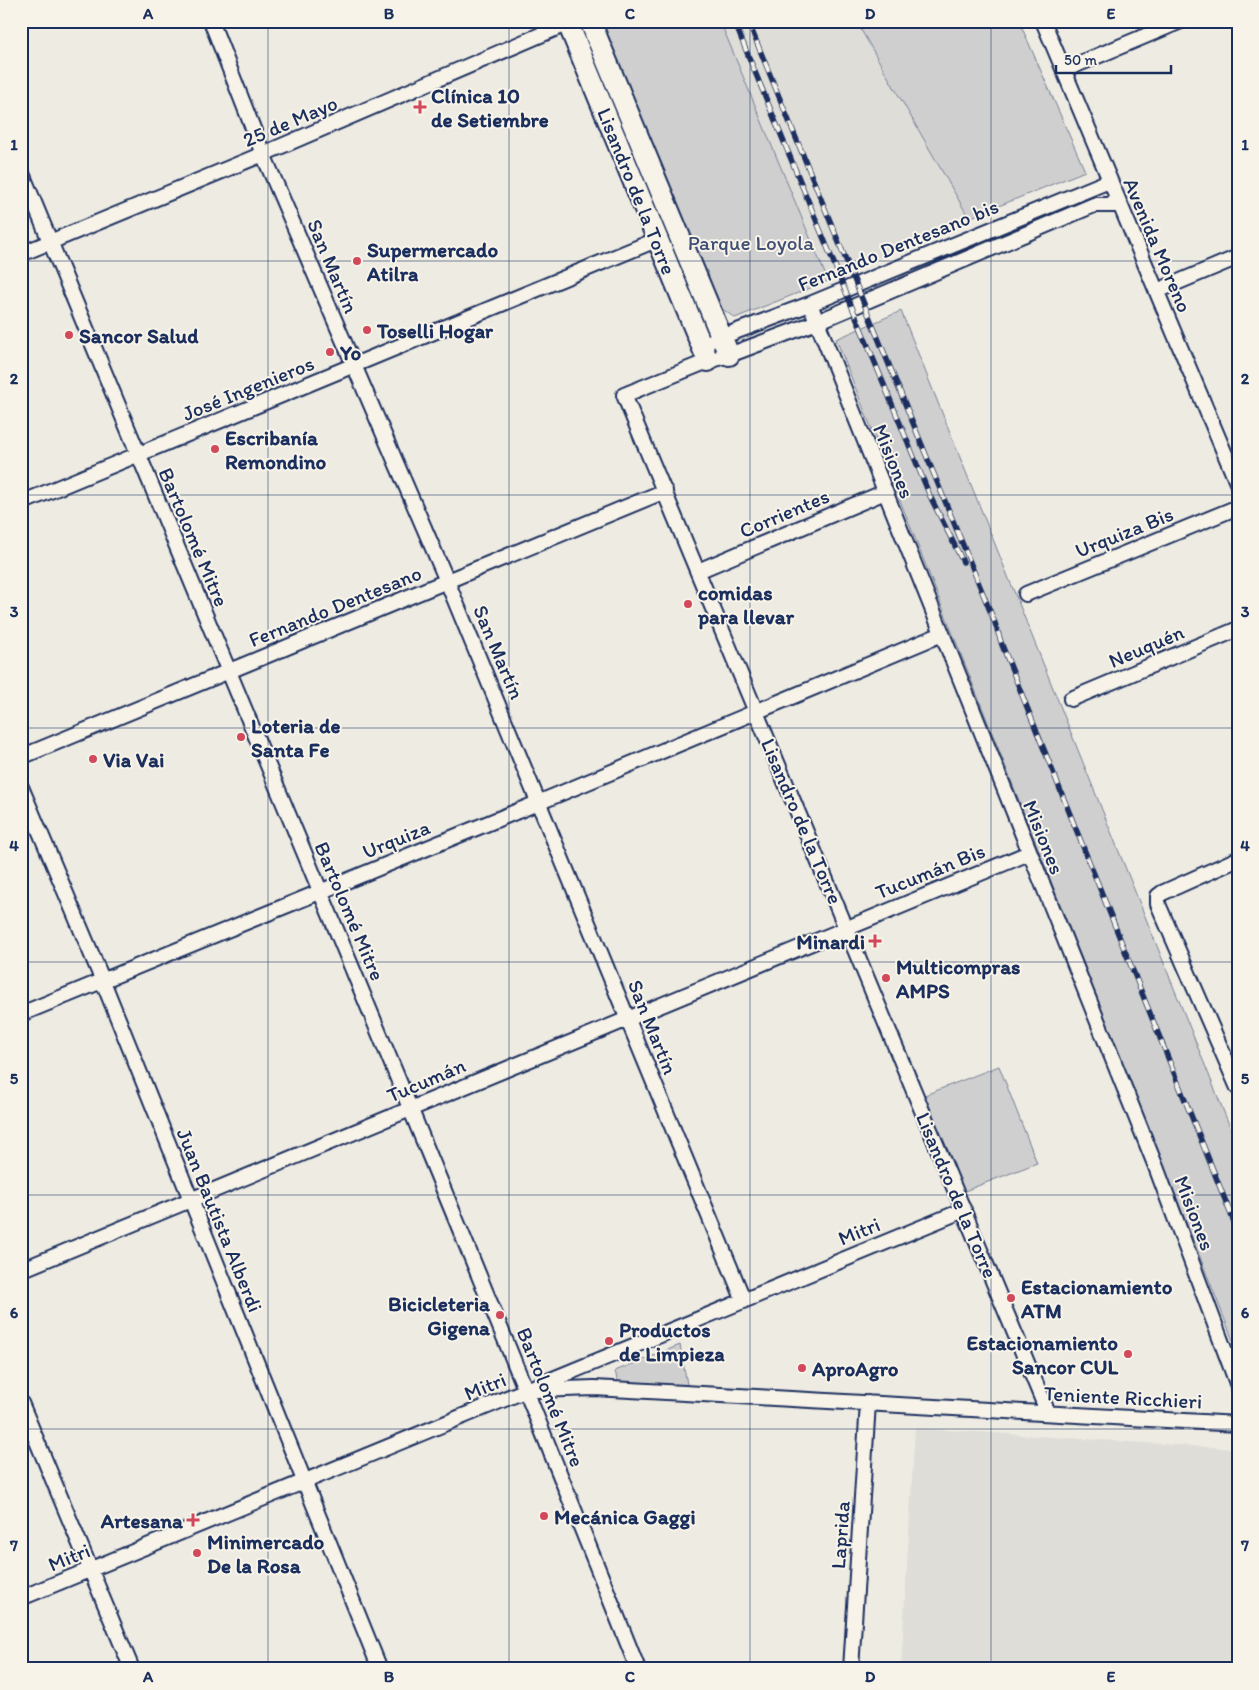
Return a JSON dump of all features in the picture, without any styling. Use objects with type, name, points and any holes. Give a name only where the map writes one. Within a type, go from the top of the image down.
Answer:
[{"type":"street","name":"San Martín","points":[[212,21],[263,154],[540,802],[744,1300]]},
{"type":"street","name":"Lisandro de la Torre","points":[[590,21],[725,346]]},
{"type":"street","name":"Avenida Moreno","points":[[1043,21],[1238,485]]},
{"type":"street","points":[[1064,70],[1182,21]]},
{"type":"street","name":"25 de Mayo","points":[[21,254],[263,154],[569,22]]},
{"type":"street","name":"Lisandro de la Torre","points":[[569,22],[656,240],[705,353],[624,395],[1048,1413]]},
{"type":"street","name":"Bartolomé Mitre","points":[[21,171],[319,892],[412,1108],[638,1669]]},
{"type":"street","name":"Fernando Dentesano bis","points":[[725,346],[810,304],[1109,181]]},
{"type":"street","name":"Fernando Dentesano bis","points":[[705,353],[817,322],[1094,205],[1119,205]]},
{"type":"street","name":"José Ingenieros","points":[[21,503],[656,240]]},
{"type":"street","points":[[1156,292],[1238,257]]},
{"type":"street","name":"Misiones","points":[[810,304],[1156,1167],[1238,1386]]},
{"type":"street","points":[[705,353],[725,346]]},
{"type":"street","name":"Fernando Dentesano","points":[[21,758],[665,491]]},
{"type":"street","name":"Corrientes","points":[[698,571],[885,492]]},
{"type":"street","name":"Urquiza Bis","points":[[1026,594],[1238,507]]},
{"type":"street","name":"Neuquén","points":[[1071,699],[1238,629]]},
{"type":"street","points":[[756,710],[942,634]]},
{"type":"street","name":"Urquiza","points":[[21,1014],[540,802],[756,710]]},
{"type":"street","name":"Juan Bautista Alberdi","points":[[21,787],[102,980],[380,1669]]},
{"type":"street","name":"Tucumán Bis","points":[[846,927],[1029,853]]},
{"type":"street","points":[[1237,1087],[1160,913],[1158,896],[1238,859]]},
{"type":"street","name":"Tucumán","points":[[21,1270],[846,927]]},
{"type":"street","name":"Mitri","points":[[21,1598],[964,1210]]},
{"type":"street","name":"Teniente Ricchieri","points":[[527,1390],[594,1388],[1238,1424]]},
{"type":"street","points":[[21,1403],[132,1669]]},
{"type":"street","name":"Laprida","points":[[851,1669],[868,1403]]},
{"type":"shaded area","points":[[720,21],[856,21],[969,218],[828,281]]},
{"type":"shaded area","points":[[915,1428],[1238,1449],[1238,1669],[901,1669]]},
{"type":"green space","name":"Parque Loyola","points":[[598,21],[720,21],[828,281],[735,318],[715,304]]},
{"type":"green space","points":[[856,21],[1019,21],[1085,171],[969,218]]},
{"type":"green space","points":[[901,311],[1238,1147],[1238,1353],[836,339]]},
{"type":"green space","points":[[999,1066],[1037,1163],[962,1192],[925,1095]]},
{"type":"green space","points":[[680,1345],[688,1390],[618,1383],[615,1371]]},
{"type":"railway","points":[[734,21],[930,496],[963,562]]},
{"type":"railway","points":[[748,21],[995,623],[1002,645],[1238,1232]]},
{"type":"place","name":"Clínica 10 de Setiembre","points":[[420,107]]},
{"type":"place","name":"Supermercado Atilra","points":[[357,261]]},
{"type":"place","name":"Toselli Hogar","points":[[367,330]]},
{"type":"place","name":"Sancor Salud","points":[[69,335]]},
{"type":"place","name":"Yo","points":[[330,352]]},
{"type":"place","name":"Escribanía Remondino","points":[[215,449]]},
{"type":"place","name":"comidas para llevar","points":[[688,604]]},
{"type":"place","name":"Loteria de Santa Fe","points":[[241,737]]},
{"type":"place","name":"Via Vai","points":[[93,759]]},
{"type":"place","name":"Minardi","points":[[875,941]]},
{"type":"place","name":"Multicompras AMPS","points":[[886,978]]},
{"type":"place","name":"Estacionamiento ATM","points":[[1011,1298]]},
{"type":"place","name":"Bicicleteria Gigena","points":[[500,1315]]},
{"type":"place","name":"Productos de Limpieza","points":[[609,1341]]},
{"type":"place","name":"Estacionamiento Sancor CUL","points":[[1128,1354]]},
{"type":"place","name":"AproAgro","points":[[802,1368]]},
{"type":"place","name":"Mecánica Gaggi","points":[[544,1516]]},
{"type":"place","name":"Artesana","points":[[193,1520]]},
{"type":"place","name":"Minimercado De la Rosa","points":[[197,1553]]}]
